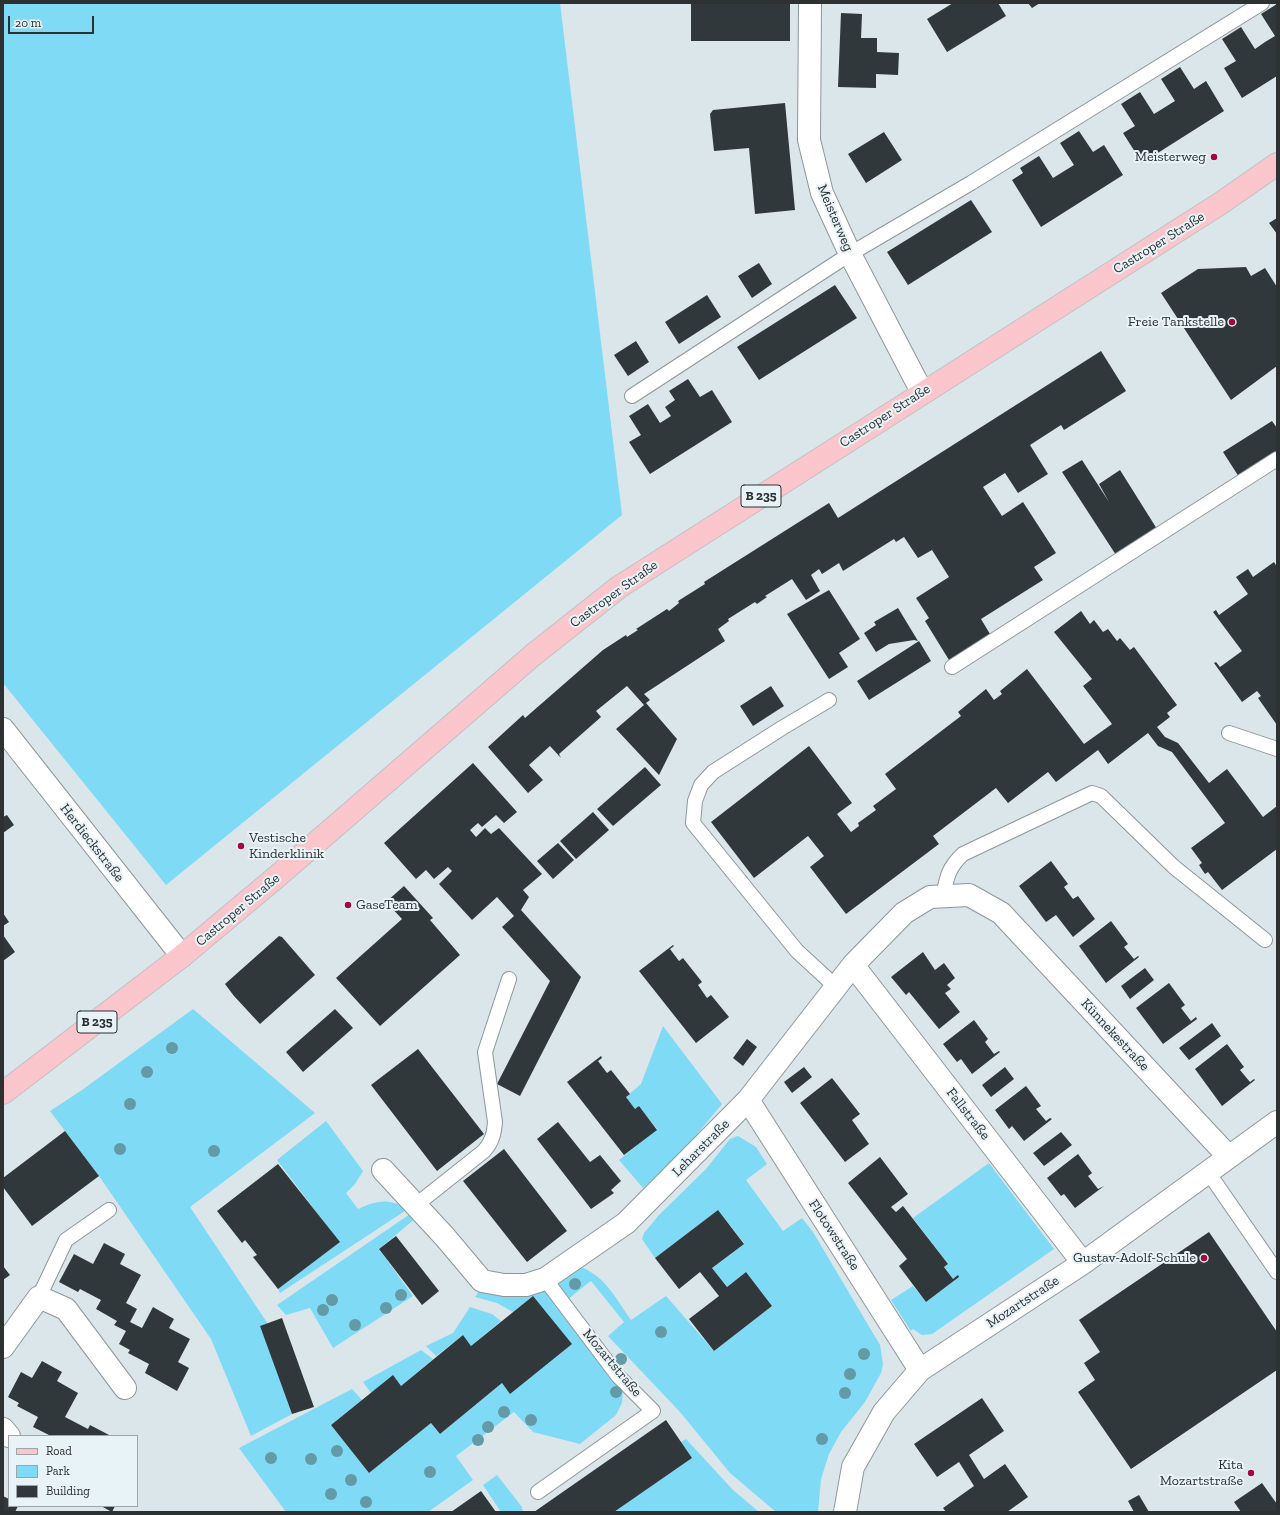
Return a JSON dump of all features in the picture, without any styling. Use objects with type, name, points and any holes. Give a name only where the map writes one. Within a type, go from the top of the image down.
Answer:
[{"type":"main road","name":"Castroper Straße","points":[[3,1093],[182,956],[280,874],[533,654],[619,587],[922,392],[1221,203],[1277,164]]},
{"type":"street","name":"Meisterweg","points":[[810,3],[810,140],[822,193],[850,254],[922,392]]},
{"type":"street","name":"Herdieckstraße","points":[[3,730],[182,956]]},
{"type":"street","name":"Leharstraße","points":[[383,1170],[416,1205],[482,1281],[504,1285],[526,1285],[545,1279],[626,1224],[748,1100],[853,965],[904,913],[930,897],[969,895],[1001,913]]},
{"type":"street","name":"Künnekestraße","points":[[1001,913],[1229,1157]]},
{"type":"street","name":"Fallstraße","points":[[853,965],[1083,1263]]},
{"type":"street","name":"Flotowstraße","points":[[748,1100],[920,1370]]},
{"type":"street","name":"Mozartstraße","points":[[845,1512],[854,1467],[884,1412],[920,1370],[1083,1263],[1277,1122]]},
{"type":"street","points":[[3,1347],[39,1297],[66,1309],[125,1388]]},
{"type":"lane","points":[[632,396],[850,254],[971,183],[1262,3]]},
{"type":"lane","points":[[952,666],[1277,459]]},
{"type":"lane","points":[[829,700],[713,772],[701,785],[695,801],[693,822],[797,951],[836,986]]},
{"type":"lane","points":[[1229,733],[1277,749]]},
{"type":"lane","points":[[943,896],[948,872],[963,854],[1092,793],[1101,796],[1174,867],[1265,940]]},
{"type":"lane","points":[[416,1205],[484,1151],[491,1143],[495,1122],[485,1052],[509,979]]},
{"type":"lane","points":[[1208,1172],[1277,1272]]},
{"type":"lane","points":[[39,1297],[66,1240],[109,1210]]},
{"type":"lane","name":"Mozartstraße","points":[[538,1492],[653,1411],[618,1376],[545,1279]]},
{"type":"green space","points":[[3,3],[560,3],[622,515],[166,885],[3,683]]},
{"type":"green space","points":[[193,1009],[315,1113],[190,1207],[268,1324],[276,1370],[292,1414],[251,1436],[211,1339],[99,1176],[50,1111],[82,1090]]},
{"type":"green space","points":[[663,1026],[722,1104],[683,1151],[643,1188],[619,1160],[657,1129],[639,1107],[635,1109],[626,1097],[641,1084]]},
{"type":"green space","points":[[326,1121],[363,1171],[355,1184],[346,1193],[358,1209],[377,1202],[389,1202],[401,1205],[408,1209],[280,1293],[278,1289],[339,1242],[277,1160]]},
{"type":"green space","points":[[738,1136],[756,1147],[767,1164],[746,1180],[783,1231],[802,1218],[813,1232],[880,1345],[883,1364],[881,1373],[865,1402],[841,1432],[829,1454],[821,1479],[818,1512],[776,1512],[730,1473],[680,1412],[608,1336],[624,1322],[591,1281],[563,1303],[558,1277],[574,1264],[594,1274],[601,1280],[631,1320],[666,1296],[714,1351],[772,1306],[746,1272],[727,1287],[712,1268],[744,1243],[718,1210],[655,1258],[642,1239],[644,1233],[659,1215],[706,1169],[730,1139]]},
{"type":"green space","points":[[989,1163],[1054,1249],[932,1334],[922,1335],[913,1329],[911,1331],[891,1300],[913,1286],[926,1302],[959,1277],[953,1279],[944,1267],[948,1264],[913,1218]]},
{"type":"green space","points":[[413,1212],[417,1217],[379,1249],[413,1296],[333,1348],[310,1308],[286,1315],[277,1305]]},
{"type":"green space","points":[[541,1287],[605,1364],[623,1389],[622,1403],[616,1415],[580,1444],[533,1432],[514,1412],[456,1456],[473,1480],[428,1512],[286,1512],[239,1448],[352,1389],[362,1400],[331,1425],[369,1473],[431,1423],[440,1434],[502,1383],[510,1394],[533,1296],[513,1312],[497,1303],[475,1297],[479,1291],[503,1296]]},
{"type":"green space","points":[[470,1307],[492,1314],[501,1321],[471,1346],[463,1335],[436,1356],[426,1346],[453,1333]]},
{"type":"green space","points":[[421,1350],[433,1359],[401,1386],[371,1393],[363,1382]]},
{"type":"green space","points":[[686,1439],[733,1490],[759,1512],[614,1512],[692,1458],[681,1442]]},
{"type":"green space","points":[[497,1475],[522,1507],[523,1512],[501,1512],[483,1485]]},
{"type":"building","points":[[691,3],[790,3],[790,41],[691,41]]},
{"type":"building","points":[[953,3],[998,3],[1006,16],[947,52],[927,19]]},
{"type":"building","points":[[1028,3],[1040,3],[1032,8]]},
{"type":"building","points":[[1277,4],[1277,76],[1242,98],[1224,68],[1236,61],[1222,39],[1241,27],[1255,49],[1275,36],[1261,14]]},
{"type":"building","points":[[841,13],[862,14],[861,38],[877,38],[877,52],[899,53],[898,75],[876,74],[876,88],[838,87]]},
{"type":"building","points":[[1180,67],[1194,89],[1206,81],[1224,111],[1142,163],[1123,133],[1135,126],[1121,104],[1140,92],[1154,114],[1175,101],[1161,79]]},
{"type":"building","points":[[785,103],[795,210],[755,214],[749,148],[714,151],[710,114],[713,110]]},
{"type":"building","points":[[1079,131],[1093,152],[1104,145],[1123,175],[1041,227],[1012,180],[1023,173],[1020,168],[1039,156],[1053,178],[1074,165],[1060,143]]},
{"type":"building","points":[[884,132],[902,160],[866,183],[848,154]]},
{"type":"building","points":[[971,200],[992,232],[908,285],[887,252]]},
{"type":"building","points":[[1277,218],[1277,234],[1269,223]]},
{"type":"building","points":[[759,263],[772,284],[752,298],[738,276]]},
{"type":"building","points":[[1246,267],[1251,276],[1265,268],[1277,287],[1277,366],[1231,400],[1161,293],[1198,269]]},
{"type":"building","points":[[835,285],[857,318],[759,380],[737,347]]},
{"type":"building","points":[[707,295],[721,317],[679,344],[665,322]]},
{"type":"building","points":[[636,341],[649,362],[628,376],[614,355]]},
{"type":"building","points":[[1101,351],[1126,391],[1064,430],[1061,425],[1030,445],[1048,474],[1018,493],[1005,473],[983,487],[1002,516],[1023,502],[1056,553],[1034,567],[1043,580],[981,619],[990,634],[949,660],[925,621],[929,618],[916,598],[949,577],[932,550],[918,558],[904,537],[896,542],[894,539],[843,571],[839,563],[822,574],[819,569],[811,575],[820,591],[806,600],[792,579],[765,596],[767,597],[757,604],[755,602],[728,619],[729,621],[718,629],[725,641],[644,694],[650,700],[646,703],[677,739],[659,775],[616,729],[644,705],[627,686],[596,711],[601,717],[559,754],[561,758],[550,746],[529,765],[543,780],[528,793],[488,747],[523,715],[525,718],[603,650],[626,635],[627,637],[638,630],[636,629],[667,609],[669,611],[679,603],[678,601],[705,584],[704,582],[829,503],[838,518]]},
{"type":"building","points":[[688,379],[700,397],[712,390],[732,422],[650,474],[629,442],[641,435],[629,416],[648,404],[660,423],[671,416],[665,407],[675,400],[669,391]]},
{"type":"building","points":[[1272,421],[1277,428],[1277,453],[1239,477],[1223,452]]},
{"type":"building","points":[[1082,460],[1109,502],[1099,484],[1120,470],[1157,529],[1116,555],[1062,472]]},
{"type":"building","points":[[1274,562],[1277,567],[1277,725],[1258,698],[1261,696],[1257,691],[1242,702],[1214,663],[1216,662],[1220,667],[1242,651],[1213,612],[1216,610],[1219,615],[1248,594],[1236,577],[1248,569],[1253,577]]},
{"type":"building","points":[[829,590],[860,639],[839,653],[848,667],[829,679],[787,614]]},
{"type":"building","points":[[898,608],[918,641],[914,640],[889,644],[876,652],[864,633],[876,625],[874,622]]},
{"type":"building","points":[[1081,611],[1090,624],[1094,620],[1103,632],[1108,629],[1117,641],[1120,638],[1130,650],[1134,647],[1177,705],[1167,713],[1170,717],[1157,727],[1165,737],[1178,743],[1209,783],[1227,769],[1263,817],[1277,806],[1277,849],[1222,890],[1208,872],[1205,874],[1199,865],[1202,863],[1191,848],[1225,823],[1172,752],[1158,746],[1148,733],[1108,764],[1098,750],[1056,782],[1048,772],[1008,803],[996,788],[933,836],[939,844],[846,914],[810,867],[824,856],[808,836],[754,878],[711,822],[809,746],[852,803],[837,814],[851,832],[859,826],[858,823],[876,810],[873,806],[896,789],[885,774],[961,716],[958,712],[986,689],[994,700],[1002,694],[1000,691],[1027,669],[1084,744],[1112,724],[1083,686],[1092,679],[1054,632]]},
{"type":"building","points":[[919,641],[931,661],[869,700],[857,681]]},
{"type":"building","points":[[771,686],[784,706],[753,726],[740,706]]},
{"type":"building","points":[[473,763],[517,812],[504,823],[496,815],[482,827],[478,823],[470,830],[476,837],[485,828],[491,834],[499,828],[542,874],[523,890],[529,897],[521,910],[581,977],[520,1096],[497,1084],[550,981],[502,927],[514,916],[497,897],[472,920],[439,884],[452,871],[448,867],[434,879],[426,870],[416,879],[384,843]]},
{"type":"building","points":[[645,767],[661,785],[613,826],[597,809]]},
{"type":"building","points":[[593,812],[609,830],[576,859],[560,841]]},
{"type":"building","points":[[7,815],[14,825],[3,833],[3,817]]},
{"type":"building","points":[[558,843],[574,860],[553,879],[537,861]]},
{"type":"building","points":[[1051,861],[1068,884],[1064,887],[1073,899],[1078,896],[1095,919],[1073,937],[1056,915],[1046,922],[1019,886]]},
{"type":"building","points":[[404,886],[433,918],[430,920],[460,955],[380,1026],[336,978],[402,919],[386,902]]},
{"type":"building","points":[[3,913],[9,922],[3,926]]},
{"type":"building","points":[[1111,921],[1128,944],[1124,947],[1134,959],[1138,956],[1139,957],[1106,983],[1079,946]]},
{"type":"building","points":[[3,935],[15,952],[3,961]]},
{"type":"building","points":[[279,936],[282,937],[315,975],[260,1024],[225,984]]},
{"type":"building","points":[[673,945],[674,946],[670,949],[679,961],[683,958],[702,982],[698,985],[707,998],[711,995],[729,1017],[696,1043],[639,971]]},
{"type":"building","points":[[923,952],[935,970],[944,963],[955,978],[947,985],[951,989],[945,993],[960,1012],[939,1029],[909,992],[906,995],[891,977]]},
{"type":"building","points":[[1145,968],[1154,980],[1130,999],[1121,986]]},
{"type":"building","points":[[1169,983],[1185,1005],[1181,1008],[1191,1021],[1196,1017],[1197,1019],[1163,1044],[1136,1008]]},
{"type":"building","points":[[335,1009],[353,1028],[303,1072],[286,1052]]},
{"type":"building","points":[[974,1020],[988,1039],[985,1042],[994,1054],[999,1051],[1000,1052],[972,1074],[961,1059],[957,1062],[943,1044]]},
{"type":"building","points":[[1212,1023],[1221,1036],[1189,1060],[1179,1048]]},
{"type":"building","points":[[747,1039],[757,1047],[743,1066],[733,1058]]},
{"type":"building","points":[[1227,1044],[1244,1067],[1240,1070],[1250,1082],[1254,1079],[1255,1080],[1222,1106],[1195,1069]]},
{"type":"building","points":[[418,1049],[484,1134],[437,1171],[371,1085]]},
{"type":"building","points":[[601,1056],[602,1058],[598,1061],[607,1073],[611,1070],[630,1094],[626,1097],[635,1109],[639,1106],[657,1130],[624,1155],[567,1082]]},
{"type":"building","points":[[804,1067],[812,1077],[792,1093],[784,1082]]},
{"type":"building","points":[[1005,1067],[1014,1079],[991,1097],[982,1085]]},
{"type":"building","points":[[832,1078],[860,1114],[852,1120],[869,1144],[845,1162],[800,1103]]},
{"type":"building","points":[[1026,1086],[1041,1106],[1036,1109],[1046,1121],[1050,1118],[1052,1119],[1024,1141],[1012,1126],[1009,1129],[995,1110]]},
{"type":"building","points":[[558,1122],[590,1162],[600,1155],[621,1181],[611,1190],[614,1193],[591,1209],[537,1139]]},
{"type":"building","points":[[65,1131],[99,1176],[32,1226],[3,1187],[3,1178]]},
{"type":"building","points":[[1061,1132],[1072,1145],[1044,1166],[1033,1153]]},
{"type":"building","points":[[504,1149],[567,1231],[527,1262],[463,1181]]},
{"type":"building","points":[[1078,1154],[1092,1173],[1088,1176],[1098,1189],[1104,1186],[1075,1208],[1064,1194],[1061,1196],[1047,1178]]},
{"type":"building","points":[[880,1157],[908,1194],[891,1207],[896,1212],[903,1206],[948,1264],[944,1267],[953,1279],[958,1275],[959,1277],[926,1302],[899,1266],[907,1259],[848,1183]]},
{"type":"building","points":[[278,1164],[340,1242],[278,1289],[253,1257],[257,1255],[245,1240],[242,1243],[217,1211]]},
{"type":"building","points":[[718,1210],[744,1244],[712,1268],[727,1287],[746,1272],[772,1306],[714,1351],[689,1319],[719,1296],[700,1272],[679,1289],[655,1258]]},
{"type":"building","points":[[1209,1232],[1277,1332],[1277,1370],[1131,1469],[1078,1392],[1095,1380],[1084,1363],[1100,1352],[1079,1320]]},
{"type":"building","points":[[396,1236],[439,1291],[422,1305],[379,1249]]},
{"type":"building","points":[[104,1243],[125,1254],[120,1264],[141,1275],[126,1303],[137,1309],[130,1322],[142,1328],[153,1307],[174,1319],[169,1328],[190,1339],[178,1362],[189,1368],[177,1391],[145,1373],[149,1364],[128,1353],[130,1350],[119,1344],[126,1331],[114,1325],[117,1321],[96,1309],[101,1300],[80,1289],[78,1292],[59,1282],[74,1254],[93,1264]]},
{"type":"building","points":[[3,1266],[10,1275],[3,1280]]},
{"type":"building","points":[[533,1296],[572,1344],[510,1394],[502,1383],[440,1434],[431,1423],[369,1473],[331,1425],[393,1375],[401,1386],[463,1335],[471,1346]]},
{"type":"building","points":[[282,1318],[314,1407],[292,1414],[260,1326]]},
{"type":"building","points":[[42,1361],[62,1372],[57,1381],[78,1393],[65,1417],[88,1429],[90,1425],[109,1435],[49,1435],[33,1427],[38,1417],[17,1406],[19,1403],[8,1397],[21,1372],[32,1378]]},
{"type":"building","points":[[982,1398],[1004,1431],[969,1455],[984,1479],[1005,1464],[1028,1497],[1007,1512],[946,1512],[943,1508],[974,1486],[959,1462],[937,1477],[914,1444]]},
{"type":"building","points":[[666,1420],[692,1458],[614,1512],[534,1512]]},
{"type":"building","points":[[1262,1483],[1277,1504],[1277,1512],[1241,1512],[1234,1502]]},
{"type":"building","points":[[481,1491],[496,1512],[451,1512]]},
{"type":"building","points":[[1139,1495],[1149,1512],[1134,1512],[1128,1501]]},
{"type":"building","points":[[3,1496],[8,1498],[8,1507],[18,1507],[15,1512],[3,1512]]},
{"type":"building","points":[[103,1507],[114,1507],[112,1512]]},
{"type":"place","name":"Meisterweg","points":[[1214,157]]},
{"type":"place","name":"Freie Tankstelle","points":[[1232,322]]},
{"type":"place","name":"Vestische Kinderklinik","points":[[241,846]]},
{"type":"place","name":"GaseTeam","points":[[348,905]]},
{"type":"place","name":"Gustav-Adolf-Schule","points":[[1204,1258]]},
{"type":"place","name":"Kita Mozartstraße","points":[[1251,1473]]}]
